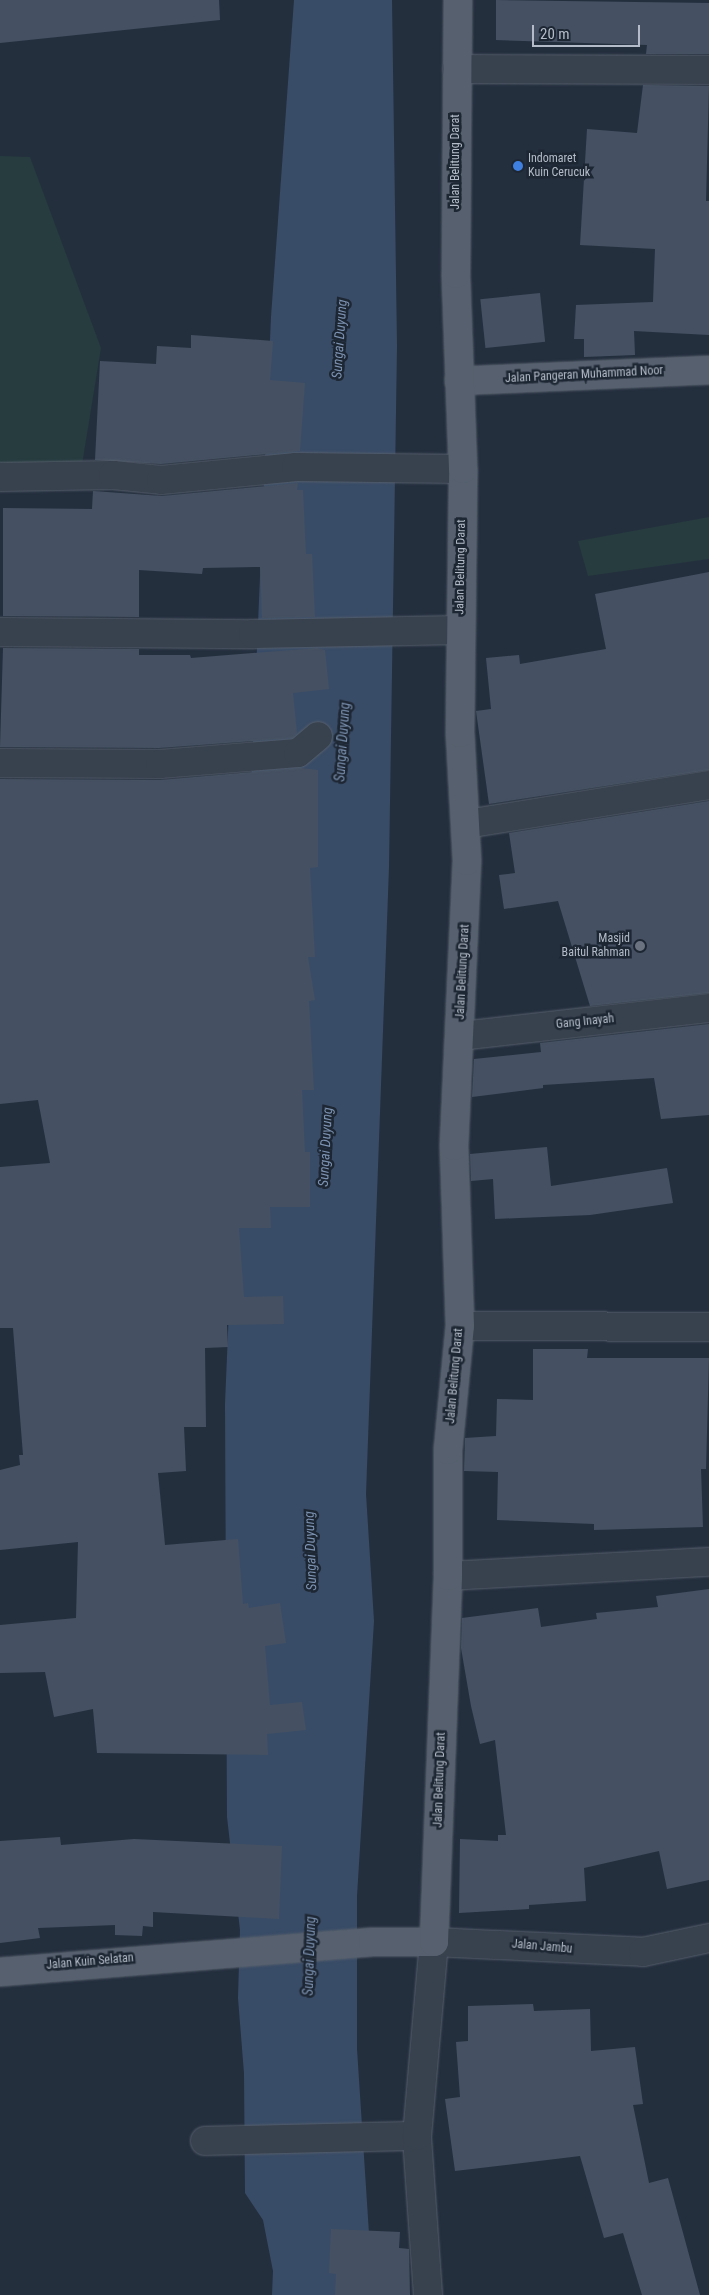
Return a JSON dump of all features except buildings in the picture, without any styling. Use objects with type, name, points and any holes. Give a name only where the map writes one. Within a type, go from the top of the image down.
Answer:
[{"type":"main road","name":"Jalan Belitung Darat","points":[[434,1942],[448,1576],[448,1450],[460,1326],[454,1146],[460,1036],[466,824],[460,630],[463,469],[459,381],[458,0]]},
{"type":"main road","name":"Jalan Pangeran Muhammad Noor","points":[[459,381],[709,370]]},
{"type":"main road","name":"Jalan Jambu","points":[[373,1942],[434,1942]]},
{"type":"main road","name":"Jalan Kuin Selatan","points":[[0,1972],[180,1955],[373,1942]]},
{"type":"street","points":[[457,69],[709,70]]},
{"type":"street","points":[[0,477],[113,475],[168,479],[296,467],[463,469]]},
{"type":"street","points":[[0,632],[254,634],[460,630]]},
{"type":"street","points":[[0,763],[180,763],[298,753],[318,736]]},
{"type":"street","points":[[466,824],[709,785]]},
{"type":"street","name":"Gang Inayah","points":[[460,1036],[709,1008]]},
{"type":"street","points":[[460,1326],[709,1327]]},
{"type":"street","points":[[448,1576],[709,1562]]},
{"type":"street","name":"Jalan Jambu","points":[[434,1942],[643,1952],[709,1938]]},
{"type":"street","points":[[428,2295],[417,2136],[434,1942]]},
{"type":"street","points":[[205,2141],[417,2136]]},
{"type":"green space","points":[[0,156],[30,157],[101,348],[80,477],[0,462]]},
{"type":"green space","points":[[709,517],[709,559],[588,576],[578,541]]},
{"type":"water","name":"Sungai Duyung","points":[[294,0],[392,0],[397,346],[389,867],[366,1494],[374,1621],[357,1896],[357,2049],[373,2295],[272,2295],[273,2271],[263,2220],[245,2193],[244,2073],[238,1998],[240,1930],[227,1817],[225,1404],[271,317]]},
{"type":"place","name":"Indomaret Kuin Cerucuk","points":[[518,166]]},
{"type":"place","name":"Masjid Baitul Rahman","points":[[640,946]]}]
